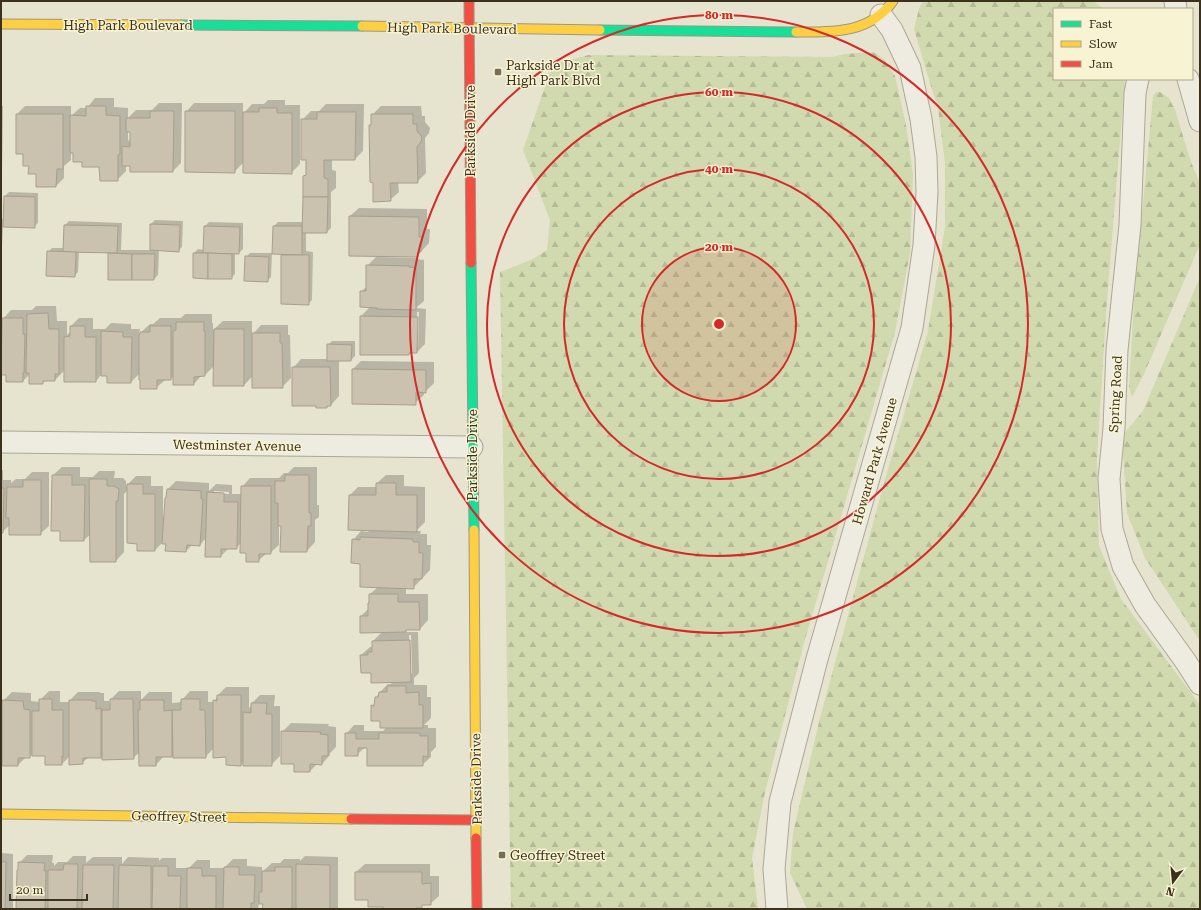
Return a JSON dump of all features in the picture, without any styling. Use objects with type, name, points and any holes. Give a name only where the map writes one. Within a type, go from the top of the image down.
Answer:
[{"type":"street","name":"Parkside Drive","points":[[469,1],[477,909]]},
{"type":"street","name":"High Park Boulevard","points":[[1,24],[374,26],[469,29],[832,32],[858,28],[887,8]]},
{"type":"street","name":"Howard Park Avenue","points":[[777,909],[774,869],[780,802],[817,659],[912,328],[924,246],[927,192],[926,157],[922,119],[910,68],[892,30],[887,8]]},
{"type":"street","name":"Spring Road","points":[[1138,80],[1135,93],[1130,224],[1117,350],[1114,428],[1109,479],[1112,529],[1123,566],[1146,605],[1200,684]]},
{"type":"street","points":[[1188,80],[1200,121]]},
{"type":"street","name":"Westminster Avenue","points":[[1,442],[472,447]]},
{"type":"street","name":"Geoffrey Street","points":[[1,814],[476,820]]},
{"type":"green space","points":[[923,1],[1093,1],[1103,8],[1053,8],[1053,80],[1125,80],[1107,300],[1097,455],[1099,546],[1121,599],[1200,705],[1200,909],[807,909],[790,873],[793,833],[820,718],[886,476],[928,331],[945,227],[945,163],[938,108],[914,29],[919,9]]},
{"type":"green space","points":[[873,52],[884,59],[895,76],[906,125],[913,174],[910,253],[895,332],[804,643],[765,792],[752,858],[758,909],[511,909],[500,272],[531,260],[547,250],[550,220],[523,150],[553,64],[589,55],[832,57],[845,54]]},
{"type":"green space","points":[[1156,92],[1160,92],[1169,98],[1175,110],[1190,159],[1200,184],[1200,244],[1144,374],[1132,397],[1129,388],[1134,301],[1153,96]]},
{"type":"green space","points":[[1200,277],[1200,641],[1145,558],[1127,513],[1122,436],[1143,411]]},
{"type":"building","points":[[86,106],[106,106],[106,115],[120,116],[118,181],[100,181],[99,167],[82,167],[82,162],[73,162],[73,153],[70,153],[70,115],[86,116]]},
{"type":"building","points":[[259,108],[277,108],[277,113],[292,113],[292,174],[243,173],[243,112],[259,112]]},
{"type":"building","points":[[150,111],[174,111],[173,172],[130,172],[130,166],[122,166],[122,146],[130,147],[130,132],[126,132],[126,118],[150,118]]},
{"type":"building","points":[[185,111],[235,111],[235,173],[185,172]]},
{"type":"building","points":[[317,112],[356,112],[355,160],[324,160],[324,178],[328,179],[328,197],[303,197],[303,176],[306,175],[306,160],[301,160],[301,119],[317,119]]},
{"type":"building","points":[[16,114],[63,114],[63,169],[57,169],[56,187],[36,187],[36,174],[28,174],[29,166],[23,166],[23,154],[16,154]]},
{"type":"building","points":[[371,114],[413,114],[413,124],[417,124],[417,131],[422,137],[421,142],[417,147],[418,183],[390,183],[391,201],[373,202],[373,183],[370,182],[369,125],[371,125]]},
{"type":"building","points":[[4,196],[35,197],[35,228],[3,227]]},
{"type":"building","points":[[303,197],[328,197],[327,233],[302,233]]},
{"type":"building","points":[[349,216],[419,217],[419,237],[422,237],[421,252],[418,252],[418,257],[349,256]]},
{"type":"building","points":[[150,224],[180,225],[179,252],[150,250]]},
{"type":"building","points":[[64,225],[118,226],[117,253],[63,252]]},
{"type":"building","points":[[204,226],[240,227],[239,254],[203,253]]},
{"type":"building","points":[[273,226],[302,226],[302,255],[272,254]]},
{"type":"building","points":[[47,251],[76,252],[75,277],[46,276]]},
{"type":"building","points":[[108,253],[132,254],[132,280],[108,280]]},
{"type":"building","points":[[193,253],[208,253],[208,279],[193,278]]},
{"type":"building","points":[[208,253],[232,254],[232,279],[208,279]]},
{"type":"building","points":[[132,254],[155,254],[154,280],[132,280]]},
{"type":"building","points":[[281,255],[309,255],[309,305],[281,304]]},
{"type":"building","points":[[245,256],[269,257],[268,282],[244,281]]},
{"type":"building","points":[[366,265],[409,266],[416,268],[416,310],[360,307],[360,291],[366,291]]},
{"type":"building","points":[[48,313],[49,329],[59,329],[59,374],[55,374],[55,381],[43,381],[43,384],[29,384],[29,373],[26,373],[27,314]]},
{"type":"building","points":[[360,316],[418,317],[417,353],[409,353],[409,355],[360,355]]},
{"type":"building","points":[[2,318],[23,318],[23,334],[25,334],[23,382],[6,382],[6,375],[1,375]]},
{"type":"building","points":[[176,322],[204,322],[205,376],[194,377],[194,385],[173,385],[173,331],[176,330]]},
{"type":"building","points":[[70,326],[85,326],[85,337],[96,337],[96,382],[64,382],[64,337],[70,336]]},
{"type":"building","points":[[150,326],[171,326],[171,380],[157,380],[157,389],[140,389],[139,335],[140,332],[150,332]]},
{"type":"building","points":[[214,329],[244,329],[244,386],[213,386]]},
{"type":"building","points":[[101,331],[123,332],[123,337],[132,337],[131,383],[107,383],[107,376],[101,376]]},
{"type":"building","points":[[252,333],[280,333],[280,343],[282,343],[283,388],[252,388]]},
{"type":"building","points":[[327,344],[352,345],[351,361],[327,361]]},
{"type":"building","points":[[292,367],[330,367],[331,406],[327,406],[327,408],[316,408],[316,406],[292,406]]},
{"type":"building","points":[[352,369],[426,370],[426,393],[416,392],[416,405],[352,404]]},
{"type":"building","points":[[52,475],[72,475],[72,485],[85,485],[84,541],[60,541],[60,531],[51,531]]},
{"type":"building","points":[[285,475],[309,475],[309,513],[311,513],[311,526],[308,526],[307,552],[280,552],[281,526],[278,526],[278,503],[275,503],[275,481],[285,481]]},
{"type":"building","points":[[89,479],[107,479],[107,486],[114,486],[119,489],[118,501],[116,501],[116,562],[90,562]]},
{"type":"building","points":[[23,480],[41,480],[41,535],[9,535],[9,518],[6,518],[7,487],[23,487]]},
{"type":"building","points":[[376,483],[396,483],[396,495],[417,495],[417,532],[348,530],[349,495],[376,495]]},
{"type":"building","points":[[127,484],[143,484],[143,494],[155,494],[155,551],[137,551],[137,544],[127,543]]},
{"type":"building","points":[[241,486],[271,486],[271,554],[259,554],[259,562],[246,562],[246,553],[240,553]]},
{"type":"building","points":[[1,488],[4,488],[3,533],[1,533]]},
{"type":"building","points":[[167,489],[201,491],[201,499],[203,499],[200,546],[187,545],[186,552],[165,551],[166,544],[162,544]]},
{"type":"building","points":[[207,492],[224,493],[224,502],[238,502],[237,549],[221,549],[221,557],[205,557]]},
{"type":"building","points":[[360,537],[413,539],[413,542],[419,542],[419,553],[423,553],[422,579],[414,579],[414,589],[360,587],[360,564],[351,563],[352,539],[360,540]]},
{"type":"building","points":[[369,594],[398,594],[398,602],[419,602],[420,630],[406,630],[406,632],[360,633],[360,616],[368,616]]},
{"type":"building","points":[[410,640],[411,682],[371,683],[371,673],[361,673],[360,655],[368,655],[368,652],[372,652],[372,641]]},
{"type":"building","points":[[387,686],[406,686],[406,693],[419,692],[419,705],[423,705],[423,728],[380,728],[380,721],[371,721],[371,705],[374,706],[375,697],[378,697],[379,692],[387,692]]},
{"type":"building","points":[[217,695],[241,695],[241,766],[226,765],[226,757],[213,758],[213,700],[217,701]]},
{"type":"building","points":[[39,699],[52,699],[52,710],[63,710],[62,765],[45,765],[45,756],[32,756],[32,711],[39,711]]},
{"type":"building","points":[[110,699],[133,699],[134,759],[102,760],[102,710],[110,710]]},
{"type":"building","points":[[181,699],[200,699],[200,710],[205,710],[206,758],[173,758],[172,710],[181,710]]},
{"type":"building","points":[[2,700],[23,701],[24,709],[30,710],[30,758],[18,758],[18,766],[2,766]]},
{"type":"building","points":[[69,700],[96,701],[96,709],[101,708],[101,758],[83,758],[83,764],[69,765]]},
{"type":"building","points":[[140,700],[164,700],[164,711],[172,710],[172,757],[156,757],[156,766],[139,766],[138,710],[140,710]]},
{"type":"building","points":[[251,703],[267,703],[266,714],[272,714],[272,766],[243,766],[243,712],[251,713]]},
{"type":"building","points":[[281,731],[321,732],[320,734],[328,735],[328,756],[322,756],[322,765],[310,764],[310,772],[294,772],[294,764],[281,764]]},
{"type":"building","points":[[345,733],[356,733],[356,739],[379,739],[379,733],[420,733],[420,736],[428,736],[428,757],[423,756],[423,766],[367,766],[367,748],[358,748],[358,756],[345,756]]},
{"type":"building","points":[[1,862],[6,862],[5,909],[1,909]]},
{"type":"building","points":[[18,862],[45,863],[45,909],[16,909]]},
{"type":"building","points":[[64,864],[78,864],[77,909],[48,909],[48,870],[63,870]]},
{"type":"building","points":[[296,864],[330,865],[330,909],[296,909]]},
{"type":"building","points":[[83,865],[114,865],[113,909],[82,909]]},
{"type":"building","points":[[119,865],[151,866],[151,909],[118,909]]},
{"type":"building","points":[[153,866],[168,866],[168,876],[181,876],[180,909],[152,909]]},
{"type":"building","points":[[224,867],[239,867],[239,875],[255,875],[254,903],[251,903],[251,909],[223,909]]},
{"type":"building","points":[[275,867],[292,867],[292,909],[262,909],[263,904],[259,904],[259,892],[262,892],[262,871],[275,871]]},
{"type":"building","points":[[187,868],[202,868],[202,876],[216,876],[216,909],[187,909]]},
{"type":"building","points":[[355,872],[422,872],[422,884],[431,883],[431,905],[422,905],[422,908],[415,909],[383,909],[383,907],[368,907],[368,900],[355,900]]},
{"type":"traffic: fast","points":[[181,25],[362,26]]},
{"type":"traffic: fast","points":[[600,30],[796,32]]},
{"type":"traffic: fast","points":[[471,263],[474,530]]},
{"type":"traffic: slow","points":[[796,32],[837,31],[862,25],[873,20],[893,1]]},
{"type":"traffic: slow","points":[[1,24],[181,25]]},
{"type":"traffic: slow","points":[[362,26],[600,30]]},
{"type":"traffic: slow","points":[[474,530],[476,838]]},
{"type":"traffic: slow","points":[[1,814],[351,819]]},
{"type":"traffic: jam","points":[[469,1],[471,263]]},
{"type":"traffic: jam","points":[[351,819],[476,820]]},
{"type":"traffic: jam","points":[[476,838],[477,909]]},
{"type":"place","name":"Parkside Dr at High Park Blvd","points":[[498,72]]},
{"type":"place","name":"Geoffrey Street","points":[[502,855]]}]
